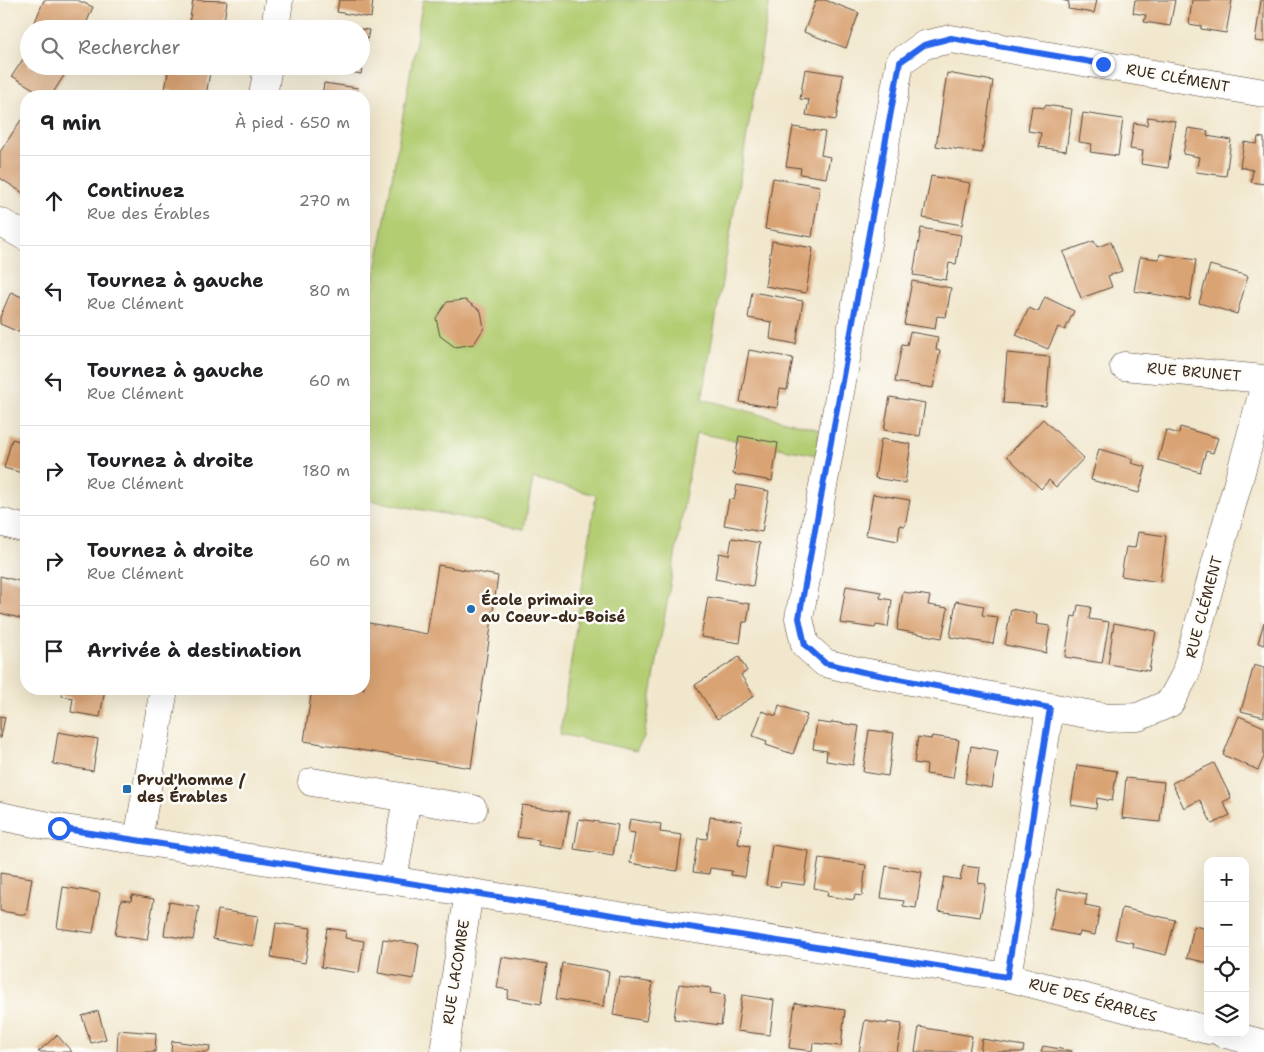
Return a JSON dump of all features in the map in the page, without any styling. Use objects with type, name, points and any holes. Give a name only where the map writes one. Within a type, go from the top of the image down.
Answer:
[{"type":"street","points":[[276,20],[279,0]]},
{"type":"street","name":"RUE CLÉMENT","points":[[1264,93],[951,38],[924,45],[900,62],[799,618],[805,645],[825,663],[863,672],[1108,718],[1138,717],[1170,702],[1185,675],[1264,388]]},
{"type":"street","points":[[264,90],[266,75]]},
{"type":"street","points":[[0,222],[20,234]]},
{"type":"street","name":"RUE BRUNET","points":[[1124,366],[1264,379]]},
{"type":"street","points":[[0,522],[20,527]]},
{"type":"street","points":[[138,840],[163,695]]},
{"type":"street","points":[[1007,977],[1050,708]]},
{"type":"street","points":[[312,782],[473,809]]},
{"type":"street","points":[[393,880],[407,798]]},
{"type":"street","name":"RUE DES ÉRABLES","points":[[0,816],[59,828],[1007,977],[1204,1029]]},
{"type":"street","name":"RUE LACOMBE","points":[[444,1052],[469,892]]},
{"type":"street","points":[[1237,1037],[1264,1044]]},
{"type":"green space","points":[[423,0],[770,0],[702,399],[819,430],[817,455],[696,433],[644,737],[636,751],[560,734],[596,495],[533,478],[524,529],[370,500],[370,305]]},
{"type":"building","points":[[44,0],[77,0],[93,7],[88,20],[36,20]]},
{"type":"building","points":[[193,0],[227,1],[224,20],[190,20]]},
{"type":"building","points":[[339,0],[373,0],[371,18],[337,12]]},
{"type":"building","points":[[816,0],[825,0],[859,13],[846,48],[804,32]]},
{"type":"building","points":[[1062,0],[1097,0],[1094,13],[1068,9],[1069,2]]},
{"type":"building","points":[[1135,0],[1175,0],[1170,26],[1144,22],[1146,15],[1133,13]]},
{"type":"building","points":[[1192,0],[1232,0],[1226,33],[1201,29],[1201,26],[1189,24]]},
{"type":"building","points":[[1261,0],[1264,0],[1264,42],[1255,41]]},
{"type":"building","points":[[20,64],[20,75],[64,75],[55,90],[35,90],[12,76]]},
{"type":"building","points":[[805,69],[843,75],[836,120],[806,115],[809,100],[800,99]]},
{"type":"building","points":[[947,73],[993,81],[982,153],[936,146]]},
{"type":"building","points":[[168,75],[210,75],[207,90],[165,90]]},
{"type":"building","points":[[324,83],[358,88],[358,90],[323,90]]},
{"type":"building","points":[[1045,105],[1072,109],[1066,151],[1039,147],[1041,133],[1028,131],[1032,106],[1045,108]]},
{"type":"building","points":[[1083,113],[1123,119],[1118,156],[1090,152],[1092,144],[1079,142]]},
{"type":"building","points":[[1148,117],[1175,121],[1168,168],[1141,164],[1143,151],[1130,149],[1134,123],[1147,125]]},
{"type":"building","points":[[20,122],[20,191],[0,178],[0,152]]},
{"type":"building","points":[[793,127],[825,132],[821,155],[830,157],[826,178],[800,174],[801,168],[786,166]]},
{"type":"building","points":[[1188,128],[1208,131],[1207,136],[1231,140],[1226,176],[1196,172],[1199,157],[1183,154]]},
{"type":"building","points":[[1258,137],[1264,138],[1264,184],[1251,182],[1253,170],[1240,167],[1244,142],[1257,144]]},
{"type":"building","points":[[931,176],[970,183],[962,225],[923,218]]},
{"type":"building","points":[[773,178],[820,186],[812,237],[765,229]]},
{"type":"building","points":[[921,228],[961,235],[956,264],[949,263],[946,280],[913,275]]},
{"type":"building","points":[[772,241],[813,248],[806,293],[765,286]]},
{"type":"building","points":[[1094,241],[1097,247],[1111,242],[1122,271],[1108,276],[1112,287],[1081,298],[1063,252]]},
{"type":"building","points":[[1160,254],[1196,260],[1190,300],[1134,291],[1140,257],[1159,259]]},
{"type":"building","points":[[1210,265],[1248,276],[1237,314],[1199,303]]},
{"type":"building","points":[[912,281],[951,288],[946,317],[937,316],[935,329],[904,324]]},
{"type":"building","points":[[11,292],[20,296],[20,332],[0,324],[0,317]]},
{"type":"building","points":[[752,292],[803,301],[796,344],[770,339],[772,322],[748,318]]},
{"type":"building","points":[[1045,297],[1074,311],[1065,330],[1058,327],[1048,349],[1016,335],[1029,308],[1038,312]]},
{"type":"building","points":[[465,300],[481,311],[484,328],[474,344],[455,347],[440,336],[436,318],[447,302]]},
{"type":"building","points":[[910,332],[938,337],[936,350],[940,351],[933,388],[895,382],[902,344],[907,345]]},
{"type":"building","points":[[749,350],[793,358],[787,390],[780,389],[777,408],[740,402]]},
{"type":"building","points":[[1007,353],[1050,357],[1046,406],[1003,403]]},
{"type":"building","points":[[890,397],[925,403],[920,436],[884,430]]},
{"type":"building","points":[[1043,419],[1084,458],[1056,487],[1049,480],[1041,489],[1007,456]]},
{"type":"building","points":[[1180,427],[1218,438],[1213,453],[1206,451],[1200,472],[1158,460],[1166,430],[1179,434]]},
{"type":"building","points":[[739,436],[778,443],[772,481],[733,474]]},
{"type":"building","points":[[12,439],[20,441],[20,472],[4,468]]},
{"type":"building","points":[[881,439],[911,444],[905,483],[875,478]]},
{"type":"building","points":[[1099,449],[1133,459],[1131,463],[1146,467],[1139,493],[1091,480]]},
{"type":"building","points":[[737,485],[769,491],[762,532],[724,525],[729,499],[734,500]]},
{"type":"building","points":[[873,494],[910,500],[905,526],[900,525],[898,541],[866,535]]},
{"type":"building","points":[[1138,532],[1166,536],[1160,582],[1121,576],[1126,547],[1135,548]]},
{"type":"building","points":[[732,538],[760,543],[753,586],[715,579],[719,553],[729,555]]},
{"type":"building","points":[[438,565],[498,576],[471,768],[304,741],[311,695],[370,695],[370,623],[427,634]]},
{"type":"building","points":[[0,576],[20,581],[20,618],[0,613]]},
{"type":"building","points":[[846,586],[881,592],[880,598],[892,600],[888,627],[876,625],[875,628],[840,623]]},
{"type":"building","points":[[903,592],[930,596],[928,605],[948,608],[942,638],[897,630]]},
{"type":"building","points":[[708,597],[750,604],[747,622],[743,622],[740,643],[701,637]]},
{"type":"building","points":[[956,601],[984,606],[982,615],[998,617],[993,644],[950,637]]},
{"type":"building","points":[[1078,605],[1091,607],[1089,619],[1109,622],[1102,663],[1065,657],[1072,616],[1076,617]]},
{"type":"building","points":[[1011,609],[1037,614],[1036,624],[1050,626],[1046,653],[1005,645]]},
{"type":"building","points":[[1264,622],[1264,645],[1258,643]]},
{"type":"building","points":[[1114,623],[1156,631],[1149,671],[1108,664]]},
{"type":"building","points":[[739,657],[747,671],[741,675],[754,696],[717,719],[695,685]]},
{"type":"building","points":[[1254,665],[1264,668],[1264,717],[1241,711]]},
{"type":"building","points":[[104,695],[100,717],[71,712],[73,698],[62,696]]},
{"type":"building","points":[[779,705],[807,715],[793,754],[766,745],[767,741],[753,736],[762,711],[776,716]]},
{"type":"building","points":[[0,716],[5,717],[1,738],[0,738]]},
{"type":"building","points":[[1239,716],[1264,727],[1264,757],[1258,770],[1223,755]]},
{"type":"building","points":[[817,722],[859,726],[853,765],[826,761],[827,751],[813,749]]},
{"type":"building","points":[[869,730],[894,733],[888,776],[863,772]]},
{"type":"building","points":[[58,732],[98,739],[93,771],[53,764]]},
{"type":"building","points":[[932,736],[959,740],[953,778],[926,774],[927,765],[914,763],[918,737],[931,739]]},
{"type":"building","points":[[971,746],[998,751],[992,788],[965,783]]},
{"type":"building","points":[[1214,763],[1231,798],[1223,802],[1230,815],[1212,824],[1200,800],[1184,808],[1172,783]]},
{"type":"building","points":[[1077,765],[1117,771],[1112,801],[1097,798],[1096,809],[1071,805]]},
{"type":"building","points":[[1126,778],[1164,782],[1160,822],[1122,818]]},
{"type":"building","points":[[522,805],[569,812],[563,849],[538,845],[539,840],[517,837]]},
{"type":"building","points":[[710,817],[742,821],[738,844],[750,846],[745,877],[731,875],[732,871],[710,868],[709,874],[693,872],[698,838],[707,839]]},
{"type":"building","points":[[579,819],[618,825],[613,855],[574,849]]},
{"type":"building","points":[[630,819],[661,824],[660,832],[682,835],[677,871],[630,863],[635,833],[628,832]]},
{"type":"building","points":[[772,845],[809,851],[804,885],[781,882],[780,887],[766,885]]},
{"type":"building","points":[[819,858],[866,865],[862,896],[855,895],[854,900],[827,896],[828,891],[814,888]]},
{"type":"building","points":[[886,866],[922,872],[916,908],[903,906],[904,901],[881,898]]},
{"type":"building","points":[[963,866],[980,868],[978,883],[986,884],[980,917],[938,911],[944,877],[960,880]]},
{"type":"building","points":[[0,873],[32,878],[26,915],[0,911]]},
{"type":"building","points":[[63,887],[100,893],[93,933],[57,928]]},
{"type":"building","points":[[1058,889],[1087,894],[1085,905],[1100,908],[1095,935],[1080,932],[1079,936],[1050,930]]},
{"type":"building","points":[[132,895],[154,899],[147,940],[115,935],[121,900],[131,901]]},
{"type":"building","points":[[169,902],[199,907],[193,940],[164,935]]},
{"type":"building","points":[[1122,908],[1175,920],[1166,955],[1133,947],[1134,943],[1115,939]]},
{"type":"building","points":[[218,910],[258,916],[253,946],[213,939]]},
{"type":"building","points":[[276,923],[311,928],[305,963],[271,957]]},
{"type":"building","points":[[1194,926],[1204,928],[1204,962],[1187,958]]},
{"type":"building","points":[[327,928],[346,931],[345,938],[364,941],[359,973],[321,967]]},
{"type":"building","points":[[383,939],[419,944],[414,979],[378,973]]},
{"type":"building","points":[[502,957],[547,964],[541,1004],[507,998],[509,990],[497,988]]},
{"type":"building","points":[[562,963],[609,971],[604,1006],[556,999]]},
{"type":"building","points":[[619,977],[653,983],[646,1021],[613,1015]]},
{"type":"building","points":[[679,984],[711,988],[710,993],[725,995],[721,1025],[674,1019]]},
{"type":"building","points":[[742,995],[774,1000],[770,1035],[737,1031]]},
{"type":"building","points":[[795,1003],[845,1010],[841,1046],[813,1043],[812,1051],[789,1048]]},
{"type":"building","points":[[98,1011],[106,1039],[91,1043],[82,1016]]},
{"type":"building","points":[[865,1020],[887,1024],[887,1022],[902,1024],[897,1052],[859,1052]]},
{"type":"building","points":[[919,1027],[972,1036],[969,1052],[915,1052]]},
{"type":"building","points":[[118,1030],[156,1033],[155,1052],[117,1052]]},
{"type":"building","points":[[57,1035],[72,1052],[38,1052]]},
{"type":"building","points":[[982,1039],[1024,1046],[1023,1052],[980,1052]]},
{"type":"building","points":[[172,1041],[210,1046],[209,1052],[171,1052]]},
{"type":"building","points":[[1043,1046],[1072,1051],[1072,1052],[1041,1052]]},
{"type":"place","name":"École primaire au Coeur‑du‑Boisé","points":[[471,609]]},
{"type":"place","name":"Prud'homme / des Érables","points":[[127,789]]},
{"type":"route","points":[[59,828],[1007,977],[1050,708],[825,663],[805,645],[799,618],[900,62],[924,45],[951,38],[1103,64]]}]
